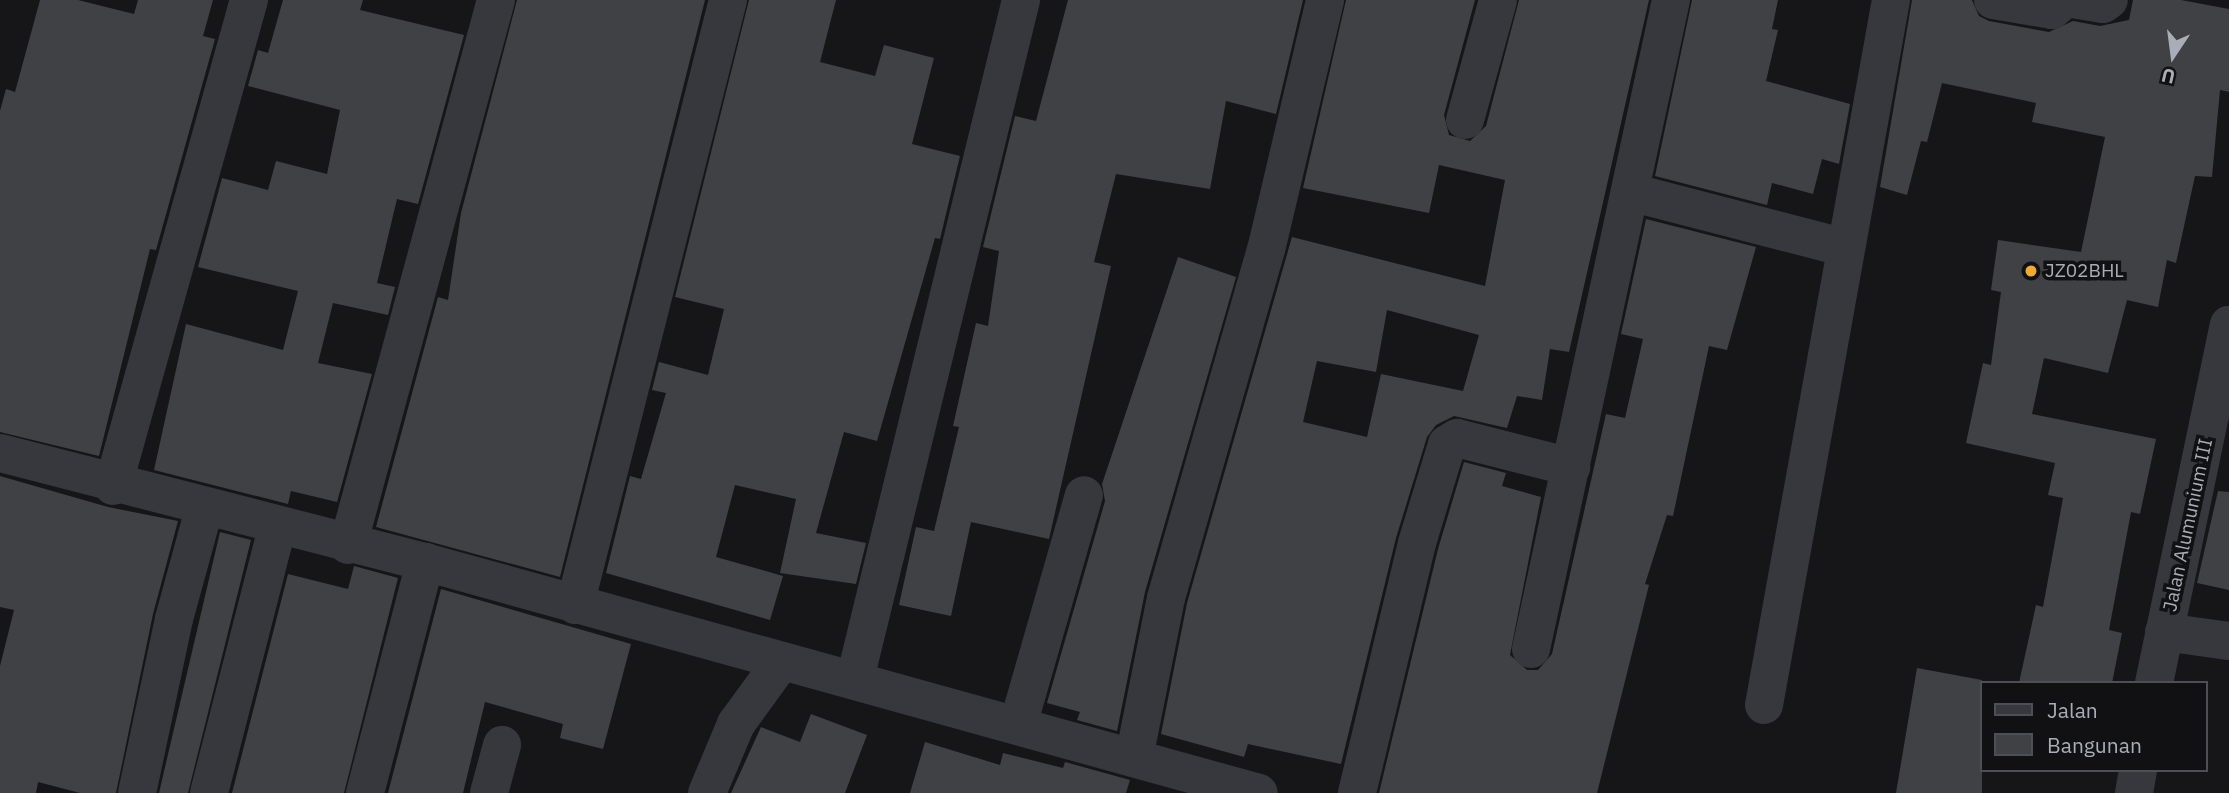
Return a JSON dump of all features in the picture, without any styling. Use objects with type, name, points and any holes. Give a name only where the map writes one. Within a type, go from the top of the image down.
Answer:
[{"type":"street","points":[[113,486],[249,0]]},
{"type":"street","points":[[348,545],[496,0]]},
{"type":"street","points":[[575,605],[728,0]]},
{"type":"street","points":[[855,679],[1021,0]]},
{"type":"street","points":[[1140,771],[1166,598],[1266,250],[1325,0]]},
{"type":"street","points":[[1465,120],[1498,0]]},
{"type":"street","points":[[1531,649],[1671,0]]},
{"type":"street","points":[[1763,705],[1843,247],[1891,0]]},
{"type":"street","points":[[1993,0],[2052,10],[2064,0]]},
{"type":"street","points":[[2078,0],[2109,0]]},
{"type":"street","points":[[1630,192],[1843,247]]},
{"type":"street","name":"Jalan Alumunium III","points":[[2154,681],[2229,328]]},
{"type":"street","points":[[1357,793],[1417,543],[1447,444],[1457,438],[1571,467]]},
{"type":"street","points":[[0,453],[113,486],[425,562],[781,662],[855,679],[1018,725],[1140,771],[1259,793]]},
{"type":"street","points":[[1018,725],[1084,495]]},
{"type":"street","points":[[137,793],[174,619],[204,509]]},
{"type":"street","points":[[209,793],[277,528]]},
{"type":"street","points":[[365,793],[425,562]]},
{"type":"street","points":[[2164,632],[2229,641]]},
{"type":"street","points":[[706,793],[736,724],[781,662]]},
{"type":"street","points":[[489,793],[502,745]]},
{"type":"street","points":[[2134,793],[2138,772]]},
{"type":"building","points":[[40,0],[78,0],[134,14],[138,0],[213,0],[203,36],[215,39],[156,250],[150,249],[99,456],[0,432],[0,111],[6,89],[15,92]]},
{"type":"building","points":[[283,0],[363,0],[360,10],[464,35],[418,204],[397,199],[377,283],[395,287],[388,315],[333,303],[318,363],[372,374],[337,502],[291,491],[288,504],[154,470],[186,324],[283,350],[298,291],[198,267],[222,178],[268,190],[276,161],[327,174],[340,110],[248,86],[258,50],[268,53]]},
{"type":"building","points":[[517,0],[705,0],[560,577],[376,527],[438,297],[448,300],[461,213]]},
{"type":"building","points":[[749,0],[836,0],[820,62],[875,76],[884,45],[934,58],[912,144],[960,156],[940,239],[935,238],[877,441],[844,432],[816,533],[866,543],[856,584],[780,573],[796,499],[735,485],[716,557],[783,576],[770,620],[606,573],[630,476],[641,479],[666,393],[652,390],[659,362],[708,375],[724,309],[675,297]]},
{"type":"building","points":[[1068,0],[1303,0],[1276,114],[1226,101],[1210,189],[1116,174],[1094,262],[1111,266],[1049,539],[971,522],[951,616],[899,605],[916,527],[934,531],[959,427],[953,426],[976,323],[988,326],[999,251],[983,247],[1015,116],[1036,121]]},
{"type":"building","points":[[1346,0],[1475,0],[1444,115],[1449,135],[1470,141],[1486,126],[1519,0],[1649,0],[1569,352],[1550,349],[1542,400],[1517,396],[1507,428],[1454,416],[1436,425],[1427,437],[1396,538],[1341,764],[1248,744],[1244,757],[1161,734],[1187,603],[1292,237],[1485,286],[1505,180],[1439,165],[1429,213],[1303,188]],"holes":[[[1387,310],[1479,335],[1463,391],[1381,374],[1367,437],[1303,422],[1317,361],[1376,372]]]},
{"type":"building","points":[[1692,0],[1778,0],[1772,29],[1778,30],[1766,81],[1850,104],[1839,164],[1822,159],[1813,194],[1772,183],[1767,205],[1655,176]]},
{"type":"building","points":[[1912,0],[1972,0],[1979,16],[1989,21],[2049,32],[2073,21],[2100,26],[2129,20],[2133,0],[2181,0],[2229,9],[2229,92],[2220,90],[2212,177],[2195,176],[2176,263],[2167,260],[2158,307],[2127,300],[2108,373],[2044,358],[2032,414],[2156,439],[2140,514],[2131,512],[2109,630],[2122,633],[2112,681],[2019,681],[2036,605],[2043,607],[2063,498],[2048,495],[2055,463],[1966,443],[1983,363],[1991,365],[2001,292],[1991,290],[1998,240],[2081,252],[2105,137],[2032,122],[2036,103],[1942,83],[1927,142],[1921,141],[1907,195],[1880,187]]},
{"type":"building","points":[[1646,219],[1756,247],[1727,350],[1709,346],[1673,516],[1667,515],[1645,584],[1649,585],[1597,793],[1379,793],[1438,549],[1464,462],[1506,473],[1502,486],[1541,497],[1510,655],[1527,670],[1538,670],[1552,654],[1606,414],[1625,418],[1643,339],[1621,334]]},
{"type":"building","points":[[1178,257],[1236,277],[1145,592],[1117,731],[1077,720],[1080,712],[1047,703],[1105,501],[1102,484]]},
{"type":"building","points":[[0,476],[108,507],[178,521],[153,614],[116,793],[80,793],[38,782],[36,793],[0,793],[0,666],[14,610],[0,607]]},
{"type":"building","points":[[2218,491],[2229,492],[2229,590],[2197,583]]},
{"type":"building","points":[[220,532],[251,540],[188,793],[159,793]]},
{"type":"building","points":[[354,566],[398,578],[344,793],[232,793],[288,574],[348,589]]},
{"type":"building","points":[[441,589],[631,644],[603,749],[560,738],[563,724],[485,702],[463,793],[388,793]]},
{"type":"building","points":[[1917,668],[1982,680],[1982,793],[1896,793]]},
{"type":"building","points":[[811,714],[867,735],[845,793],[731,793],[761,727],[800,742]]},
{"type":"building","points":[[925,742],[1000,765],[1003,753],[1063,768],[1065,762],[1130,780],[1126,793],[910,793]]},
{"type":"place","name":"JZ02BHL","points":[[2031,271]]}]
